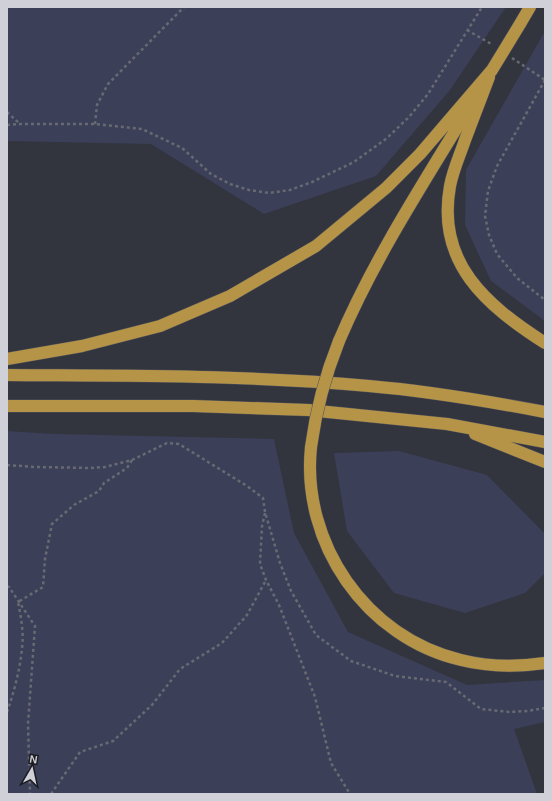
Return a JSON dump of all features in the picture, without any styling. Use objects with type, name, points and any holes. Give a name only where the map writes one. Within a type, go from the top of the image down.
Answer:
[{"type":"highway","points":[[530,7],[377,263],[360,295],[339,341],[324,380],[318,401],[309,461],[313,504],[318,525],[331,557],[338,570],[355,594],[370,610],[391,628],[412,642],[436,653],[460,660],[487,665],[513,666],[543,662]]},
{"type":"highway","points":[[492,70],[455,166],[450,185],[448,206],[449,227],[457,257],[462,268],[472,282],[498,309],[545,343]]},
{"type":"highway","points":[[7,359],[82,346],[160,326],[230,296],[316,246],[386,188],[420,154],[492,70]]},
{"type":"highway","points":[[7,376],[194,376],[311,382],[370,386],[448,395],[545,412]]},
{"type":"highway","points":[[7,406],[192,406],[308,410],[447,424],[545,442]]},
{"type":"highway","points":[[447,424],[545,462]]},
{"type":"path","points":[[95,124],[97,105],[108,84],[184,7]]},
{"type":"path","points":[[7,125],[95,124],[142,129],[182,148],[211,174],[230,184],[249,190],[269,193],[290,190],[312,182],[354,162],[387,138],[428,94],[482,7]]},
{"type":"path","points":[[467,30],[494,46]]},
{"type":"path","points":[[506,54],[545,80],[497,166],[488,191],[485,216],[489,235],[497,254],[517,278],[545,300]]},
{"type":"path","points":[[7,112],[21,124]]},
{"type":"path","points":[[7,465],[35,467],[105,467],[132,460],[167,443],[179,444],[247,486],[263,498],[265,512],[280,563],[291,591],[316,635],[351,661],[395,676],[446,682],[481,709],[510,712],[545,708]]},
{"type":"path","points":[[18,602],[43,587],[45,559],[52,524],[74,505],[99,491],[104,483],[127,468],[132,460]]},
{"type":"path","points":[[265,512],[262,526],[260,564],[315,697],[331,763],[350,794]]},
{"type":"path","points":[[51,794],[80,752],[113,741],[152,705],[180,669],[222,643],[247,615],[266,580]]},
{"type":"path","points":[[8,587],[35,626],[28,724],[30,794]]},
{"type":"path","points":[[7,712],[12,697],[23,648],[22,626],[18,602]]},
{"type":"shaded area","points":[[7,7],[506,7],[450,90],[376,176],[264,214],[151,144],[7,141]]},
{"type":"shaded area","points":[[545,31],[545,321],[491,281],[465,225],[466,170]]},
{"type":"shaded area","points":[[7,431],[55,434],[274,439],[294,533],[348,632],[467,685],[545,680],[545,722],[514,729],[537,794],[7,794]]},
{"type":"shaded area","points":[[399,451],[487,475],[545,534],[545,573],[525,593],[465,613],[394,593],[347,531],[334,453]]}]
